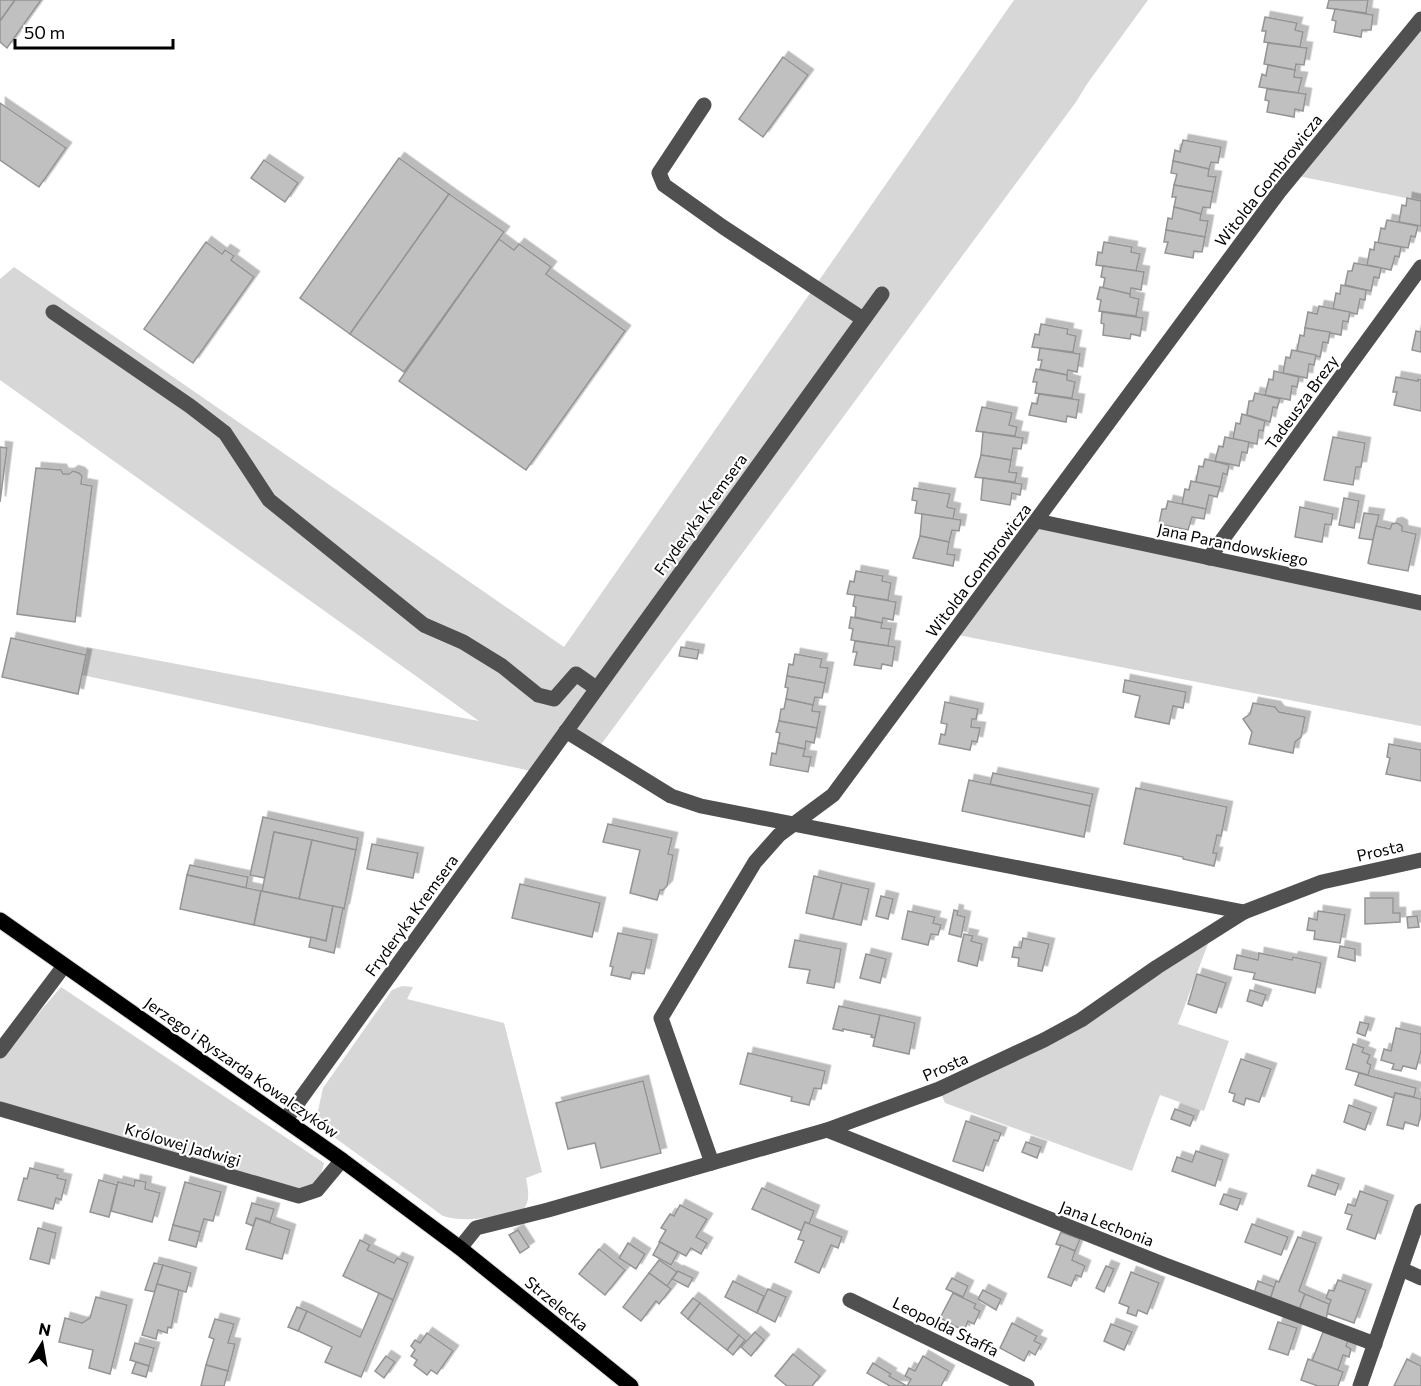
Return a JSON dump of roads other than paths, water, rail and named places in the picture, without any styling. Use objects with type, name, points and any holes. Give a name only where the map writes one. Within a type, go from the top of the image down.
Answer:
[{"type":"main road","name":"Jerzego i Ryszarda Kowalczyków","points":[[0,920],[286,1119],[460,1248]]},
{"type":"main road","name":"Strzelecka","points":[[460,1248],[631,1386]]},
{"type":"street","name":"Witolda Gombrowicza","points":[[712,1163],[661,1018],[755,862],[779,835],[833,795],[1279,192],[1421,19]]},
{"type":"street","points":[[704,105],[659,173],[664,185],[732,233],[863,319]]},
{"type":"street","name":"Tadeusza Brezy","points":[[1209,558],[1421,267]]},
{"type":"street","name":"Fryderyka Kremsera","points":[[286,1119],[882,294]]},
{"type":"street","points":[[52,312],[190,406],[225,433],[268,500],[424,625],[463,642],[502,666],[538,695],[554,699],[576,674],[596,688]]},
{"type":"street","name":"Jana Parandowskiego","points":[[1037,521],[1421,603]]},
{"type":"street","points":[[566,731],[670,796],[701,806],[1244,912]]},
{"type":"street","name":"Prosta","points":[[460,1248],[476,1228],[548,1210],[827,1130],[939,1089],[1044,1040],[1081,1020],[1157,967],[1244,912],[1322,882],[1421,860]]},
{"type":"street","points":[[0,1051],[64,966]]},
{"type":"street","name":"Królowej Jadwigi","points":[[0,1109],[299,1196],[317,1190],[342,1160]]},
{"type":"street","name":"Jana Lechonia","points":[[827,1130],[1154,1261],[1375,1344]]},
{"type":"street","points":[[1360,1386],[1421,1211]]},
{"type":"street","points":[[1401,1269],[1421,1278]]},
{"type":"street","name":"Leopolda Staffa","points":[[850,1300],[1027,1386]]}]
